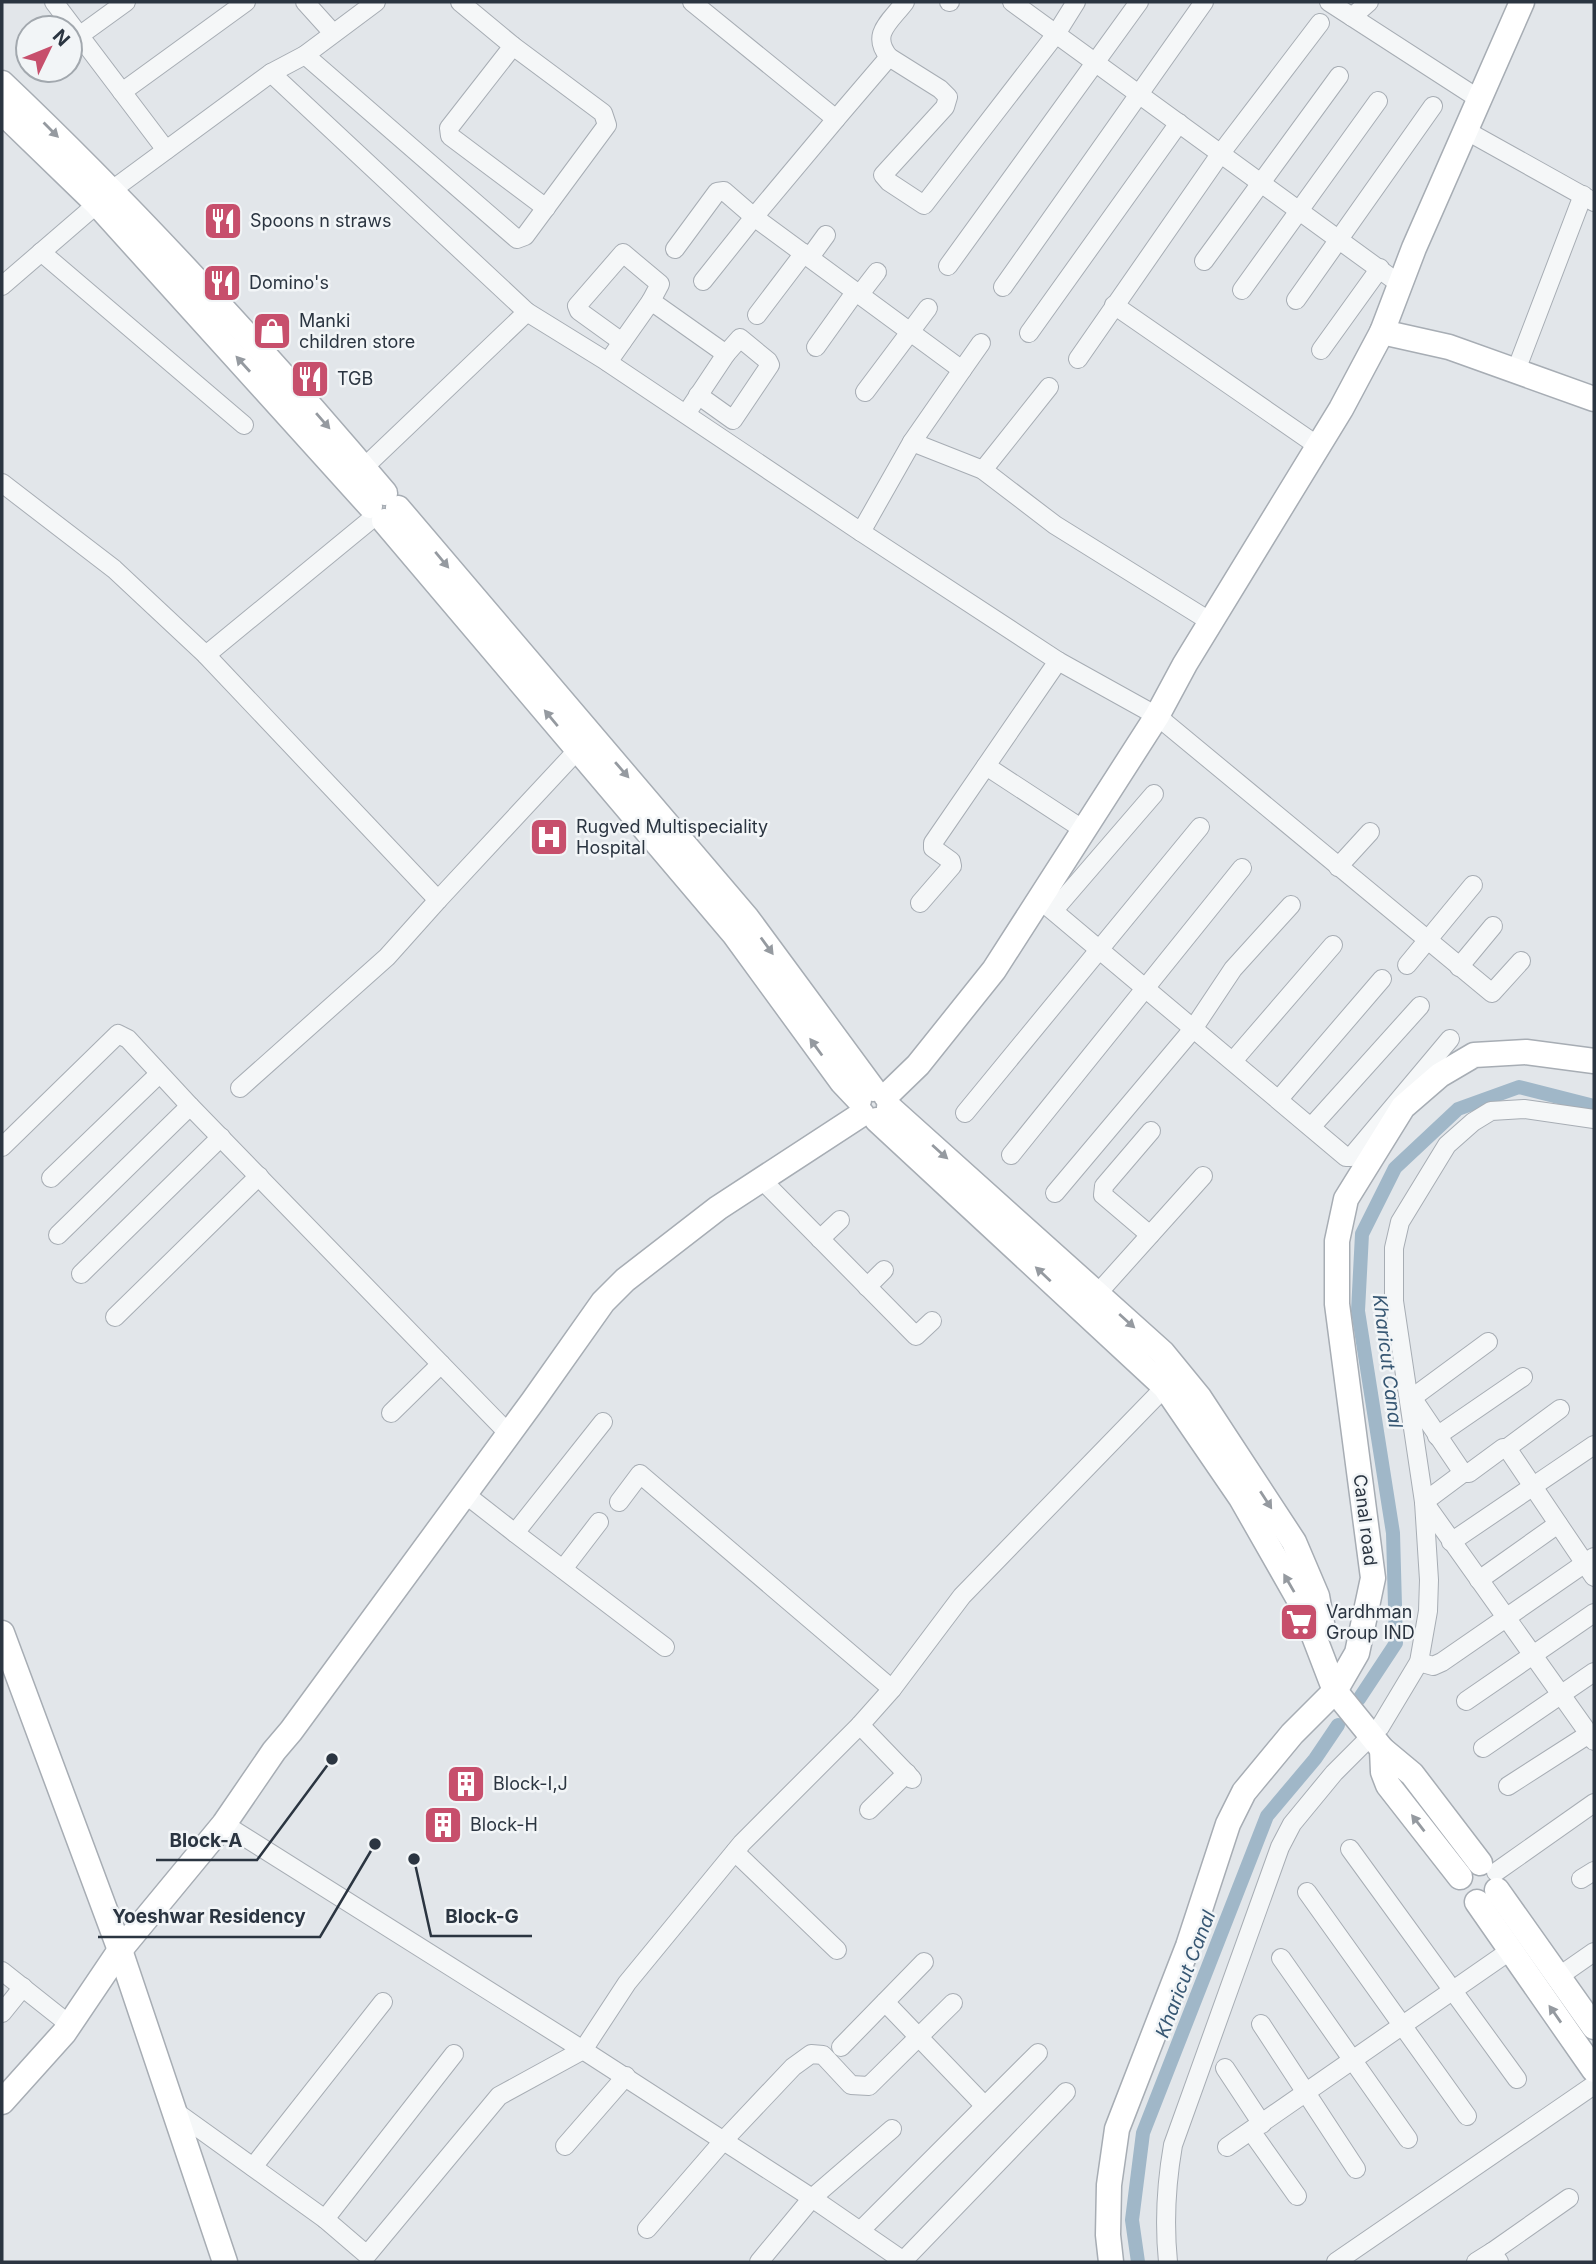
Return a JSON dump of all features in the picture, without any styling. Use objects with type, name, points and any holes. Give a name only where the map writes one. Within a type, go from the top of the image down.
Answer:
[{"type":"street","points":[[84,32],[126,2]]},
{"type":"street","points":[[122,92],[246,2]]},
{"type":"street","points":[[305,2],[333,33]]},
{"type":"street","points":[[2,286],[104,197],[271,73],[305,55],[376,2]]},
{"type":"street","points":[[305,55],[516,239],[525,236],[607,125],[603,113],[513,46],[460,2]]},
{"type":"street","points":[[692,2],[836,119]]},
{"type":"street","points":[[905,2],[880,34],[880,46],[889,57],[940,89],[948,97],[945,107],[883,175],[889,182],[924,205],[1055,34],[1076,2]]},
{"type":"street","points":[[1012,2],[1380,268],[1398,295],[1449,347]]},
{"type":"street","points":[[948,266],[1139,2]]},
{"type":"street","points":[[1003,287],[1205,2]]},
{"type":"street","points":[[1329,2],[1479,99]]},
{"type":"street","points":[[1353,17],[1369,2]]},
{"type":"street","points":[[1046,904],[1084,830],[1157,716],[1341,409],[1382,331],[1414,248],[1522,2]]},
{"type":"street","points":[[1078,359],[1221,153],[1320,23]]},
{"type":"street","points":[[84,43],[166,150]]},
{"type":"street","points":[[513,46],[449,128],[450,136],[546,208]]},
{"type":"street","points":[[703,281],[889,57]]},
{"type":"street","points":[[271,73],[527,312],[608,362],[1058,660],[1157,716],[1492,993],[1521,961]]},
{"type":"street","points":[[1205,261],[1339,76]]},
{"type":"street","points":[[2,83],[356,475],[382,509],[584,742],[747,918],[874,1104],[1165,1387],[1241,1498],[1302,1605],[1335,1691],[1376,1742],[1412,1774],[1487,1882],[1594,2027]]},
{"type":"street","points":[[1242,290],[1378,101]]},
{"type":"street","points":[[1296,300],[1433,106]]},
{"type":"street","points":[[2,112],[104,197]]},
{"type":"street","points":[[1029,333],[1179,123]]},
{"type":"street","points":[[1465,130],[1588,199],[1515,373]]},
{"type":"street","points":[[675,249],[717,192],[724,191],[754,217],[962,370]]},
{"type":"street","points":[[757,315],[827,235]]},
{"type":"street","points":[[41,252],[244,425]]},
{"type":"street","points":[[608,362],[622,342],[651,300],[660,284],[623,253],[577,306],[579,311],[622,342]]},
{"type":"street","points":[[1321,350],[1380,268]]},
{"type":"street","points":[[816,347],[877,272]]},
{"type":"street","points":[[651,300],[726,354]]},
{"type":"street","points":[[1114,306],[1318,446]]},
{"type":"street","points":[[865,392],[928,308]]},
{"type":"street","points":[[356,475],[527,312]]},
{"type":"street","points":[[1382,331],[1449,347],[1515,373],[1594,399]]},
{"type":"street","points":[[685,414],[726,354],[740,338],[770,365],[733,420],[698,395]]},
{"type":"street","points":[[861,531],[912,442],[981,343]]},
{"type":"street","points":[[983,470],[1049,387]]},
{"type":"street","points":[[912,442],[983,470],[1055,525],[1211,622]]},
{"type":"street","points":[[2,483],[114,569],[206,656],[438,900]]},
{"type":"street","points":[[206,656],[382,509]]},
{"type":"street","points":[[920,902],[952,866],[951,860],[933,848],[933,844],[1058,660]]},
{"type":"street","points":[[240,1088],[387,957],[584,742]]},
{"type":"street","points":[[986,766],[1084,830]]},
{"type":"street","points":[[2,2102],[70,2025],[120,1950],[225,1825],[274,1751],[509,1434],[603,1302],[625,1280],[708,1216],[874,1104],[918,1065],[1046,904],[1154,794]]},
{"type":"street","points":[[965,1113],[1200,827]]},
{"type":"street","points":[[1338,867],[1370,832]]},
{"type":"street","points":[[1011,1155],[1242,868]]},
{"type":"street","points":[[1407,965],[1473,885]]},
{"type":"street","points":[[1046,904],[1346,1157],[1351,1157],[1450,1039]]},
{"type":"street","points":[[1055,1193],[1194,1028],[1233,968],[1291,905]]},
{"type":"street","points":[[1459,967],[1493,926]]},
{"type":"street","points":[[1233,1061],[1333,945]]},
{"type":"street","points":[[1279,1099],[1382,979]]},
{"type":"street","points":[[1312,1126],[1420,1006]]},
{"type":"street","points":[[2,1147],[118,1034],[128,1039],[509,1434]]},
{"type":"street","name":"Canal road","points":[[1111,2262],[1108,2185],[1117,2129],[1188,1946],[1228,1824],[1244,1792],[1292,1734],[1335,1691],[1357,1653],[1373,1578],[1337,1304],[1337,1241],[1346,1199],[1403,1107],[1440,1075],[1474,1055],[1526,1052],[1594,1061]]},
{"type":"street","points":[[51,1178],[159,1074]]},
{"type":"street","points":[[874,1104],[1098,1293],[1163,1353],[1199,1398],[1294,1542],[1317,1596],[1335,1691]]},
{"type":"street","points":[[58,1235],[190,1106]]},
{"type":"street","points":[[1594,1119],[1524,1109],[1491,1111],[1447,1144],[1400,1222],[1394,1248],[1394,1301],[1424,1502],[1429,1601],[1419,1662],[1380,1727],[1376,1742],[1388,1785],[1460,1877],[1467,1866],[1487,1882],[1511,1950],[1594,2070]]},
{"type":"street","points":[[1150,1235],[1104,1195],[1104,1186],[1151,1131]]},
{"type":"street","points":[[81,1274],[221,1137]]},
{"type":"street","points":[[115,1317],[259,1176]]},
{"type":"street","points":[[1098,1293],[1203,1176]]},
{"type":"street","points":[[762,1180],[916,1336],[932,1321]]},
{"type":"street","points":[[820,1239],[840,1220]]},
{"type":"street","points":[[867,1287],[884,1270]]},
{"type":"street","points":[[1409,1393],[1488,1342]]},
{"type":"street","points":[[391,1413],[440,1364]]},
{"type":"street","points":[[1437,1436],[1523,1377]]},
{"type":"street","points":[[172,2109],[325,2219],[372,2258],[499,2096],[583,2050],[628,1983],[735,1852],[892,1689],[962,1596],[1165,1387]]},
{"type":"street","points":[[1409,1393],[1463,1473]]},
{"type":"street","points":[[1424,1502],[1463,1473],[1469,1473],[1503,1448],[1507,1448],[1560,1409]]},
{"type":"street","points":[[515,1533],[603,1422]]},
{"type":"street","points":[[1451,1542],[1594,1445]]},
{"type":"street","points":[[1419,1662],[1433,1666],[1442,1662],[1506,1617],[1591,1566],[1558,1524],[1507,1448]]},
{"type":"street","points":[[619,1502],[640,1474],[892,1689]]},
{"type":"street","points":[[465,1494],[666,1647]]},
{"type":"street","points":[[1424,1502],[1592,1737],[1508,1786]]},
{"type":"street","points":[[563,1569],[599,1522]]},
{"type":"street","points":[[1479,1580],[1558,1524]]},
{"type":"street","points":[[1466,1702],[1594,1613]]},
{"type":"street","points":[[2,1633],[120,1950],[225,2262]]},
{"type":"street","points":[[1483,1748],[1594,1672]]},
{"type":"street","points":[[860,1725],[910,1776],[869,1810]]},
{"type":"street","points":[[1168,2262],[1165,2232],[1166,2190],[1172,2145],[1280,1847],[1292,1824],[1334,1773],[1376,1742]]},
{"type":"street","points":[[1487,1882],[1594,1803]]},
{"type":"street","points":[[225,1825],[626,2076],[861,2230],[903,2262],[1066,2092]]},
{"type":"street","points":[[1350,1849],[1517,2079]]},
{"type":"street","points":[[735,1852],[837,1950]]},
{"type":"street","points":[[1307,1892],[1467,2116]]},
{"type":"street","points":[[1227,2147],[1511,1950]]},
{"type":"street","points":[[1558,1977],[1594,1952]]},
{"type":"street","points":[[1281,1958],[1408,2139]]},
{"type":"street","points":[[841,2047],[923,1962]]},
{"type":"street","points":[[2,1971],[70,2025]]},
{"type":"street","points":[[2,2013],[23,1987]]},
{"type":"street","points":[[253,2167],[383,2002]]},
{"type":"street","points":[[885,2002],[984,2105]]},
{"type":"street","points":[[647,2229],[724,2140],[793,2067],[811,2054],[823,2055],[851,2085],[869,2086],[953,2003]]},
{"type":"street","points":[[1261,2024],[1356,2169]]},
{"type":"street","points":[[861,2230],[1038,2053]]},
{"type":"street","points":[[325,2219],[454,2054]]},
{"type":"street","points":[[1225,2068],[1297,2196]]},
{"type":"street","points":[[565,2146],[626,2076]]},
{"type":"street","points":[[1336,2262],[1594,2085]]},
{"type":"street","points":[[760,2262],[812,2198],[892,2129]]},
{"type":"street","points":[[1476,2262],[1495,2257],[1569,2198]]},
{"type":"waterway","name":"Kharicut Canal","points":[[1359,1699],[1396,1643],[1393,1533],[1358,1311],[1362,1234],[1395,1168],[1458,1109],[1519,1087],[1594,1106]]},
{"type":"waterway","name":"Kharicut Canal","points":[[1138,2262],[1132,2220],[1143,2133],[1267,1816],[1315,1759],[1338,1725]]},
{"type":"place","name":"Spoons n straws","points":[[223,221]]},
{"type":"place","name":"Domino's","points":[[222,283]]},
{"type":"place","name":"Manki children store","points":[[272,331]]},
{"type":"place","name":"TGB","points":[[310,379]]},
{"type":"place","name":"Rugved Multispeciality Hospital","points":[[549,837]]},
{"type":"place","name":"Vardhman Group IND","points":[[1299,1622]]},
{"type":"place","name":"Block-A","points":[[332,1759]]},
{"type":"place","name":"Block-I,J","points":[[466,1784]]},
{"type":"place","name":"Block-H","points":[[443,1825]]},
{"type":"place","name":"Yoeshwar Residency","points":[[375,1844]]},
{"type":"place","name":"Block-G","points":[[414,1859]]}]
